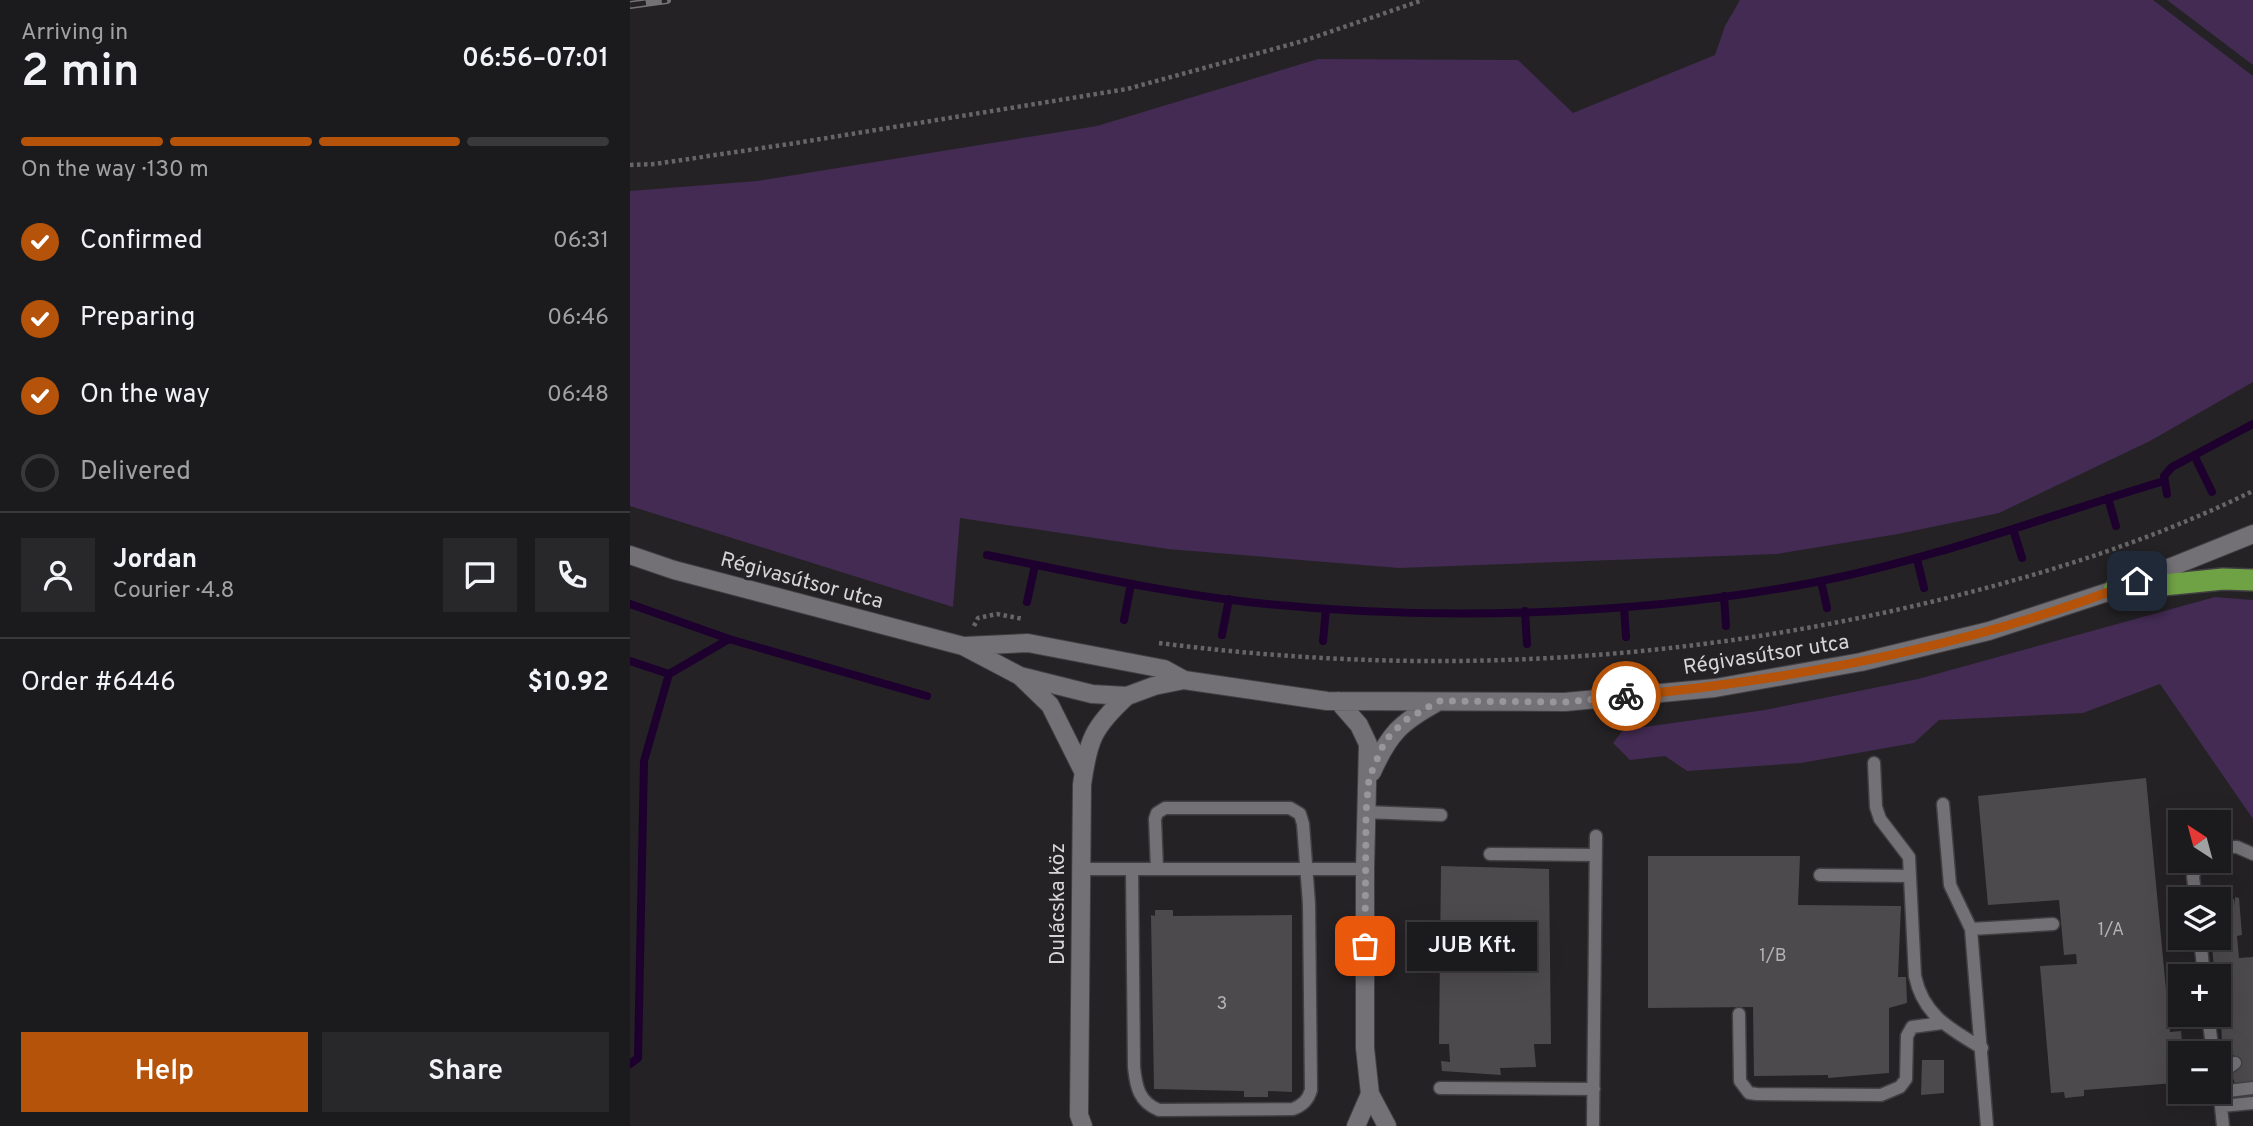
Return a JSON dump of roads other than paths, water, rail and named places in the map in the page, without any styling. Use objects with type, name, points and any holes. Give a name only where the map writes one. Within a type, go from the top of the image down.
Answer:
[{"type":"highway","points":[[2114,590],[2223,579],[2253,580]]},
{"type":"street","name":"Régivasútsor utca","points":[[630,555],[674,570],[963,646],[1020,676],[1092,694],[1127,696],[1154,685],[1184,680],[1338,701],[1566,702],[1715,688],[1861,662],[1989,631],[2114,590],[2253,534]]},
{"type":"street","name":"Régivasútsor utca","points":[[963,646],[1028,643],[1164,669],[1184,680]]},
{"type":"street","points":[[1020,676],[1050,705],[1070,739],[1083,772]]},
{"type":"street","name":"Dulácska köz","points":[[1078,1122],[1083,772],[1091,737],[1101,720],[1127,696]]},
{"type":"street","points":[[1338,701],[1359,725],[1368,744],[1364,869],[1366,1048],[1370,1094],[1387,1126]]},
{"type":"street","points":[[1369,778],[1385,741],[1404,721],[1439,701]]},
{"type":"street","points":[[1356,1126],[1370,1094]]},
{"type":"lane","points":[[1874,763],[1877,807],[1881,820],[1909,858],[1917,985],[1926,1007],[1941,1023],[1982,1048]]},
{"type":"lane","points":[[1943,804],[1950,885],[1972,929],[1987,1126]]},
{"type":"lane","points":[[1132,869],[1136,1086],[1149,1106],[1159,1110],[1293,1109],[1309,1098],[1310,930],[1303,824],[1295,810],[1171,807],[1157,813],[1155,819],[1157,869]]},
{"type":"lane","points":[[1366,812],[1441,815]]},
{"type":"lane","points":[[1593,1126],[1596,836]]},
{"type":"lane","points":[[2231,847],[2253,854]]},
{"type":"lane","points":[[1490,854],[1595,855]]},
{"type":"lane","points":[[1080,869],[1364,869]]},
{"type":"lane","points":[[1820,876],[1910,876]]},
{"type":"lane","points":[[1972,929],[2053,924]]},
{"type":"lane","points":[[1739,1014],[1740,1081],[1749,1093],[1757,1094],[1892,1092],[1906,1079],[1907,1035],[1912,1027],[1941,1023]]},
{"type":"lane","points":[[2231,1066],[2235,1063]]},
{"type":"lane","points":[[1440,1088],[1594,1089]]},
{"type":"lane","points":[[2231,1089],[2253,1088]]},
{"type":"lane","points":[[2223,1126],[2222,1106],[2253,1102]]},
{"type":"waterway","points":[[2167,494],[2164,476],[2172,467],[2253,424]]},
{"type":"waterway","points":[[2194,455],[2212,492]]},
{"type":"waterway","points":[[987,555],[1182,593],[1316,608],[1458,613],[1602,609],[1744,594],[1856,573],[1945,550],[2164,481]]},
{"type":"waterway","points":[[2108,498],[2116,526]]},
{"type":"waterway","points":[[2013,529],[2022,558]]},
{"type":"waterway","points":[[1917,559],[1924,588]]},
{"type":"waterway","points":[[1027,602],[1035,565]]},
{"type":"waterway","points":[[1821,581],[1827,608]]},
{"type":"waterway","points":[[1124,620],[1131,584]]},
{"type":"waterway","points":[[1724,596],[1726,626]]},
{"type":"waterway","points":[[1222,635],[1229,599]]},
{"type":"waterway","points":[[630,604],[729,639],[927,696]]},
{"type":"waterway","points":[[1624,607],[1626,637]]},
{"type":"waterway","points":[[1323,641],[1326,609]]},
{"type":"waterway","points":[[1525,611],[1527,644]]},
{"type":"waterway","points":[[630,1064],[638,1058],[644,761],[669,674],[729,639]]},
{"type":"waterway","points":[[630,661],[669,674]]},
{"type":"railway","points":[[630,5],[667,0]]},
{"type":"place","name":"JUB Kft.","points":[[1365,946]]}]
